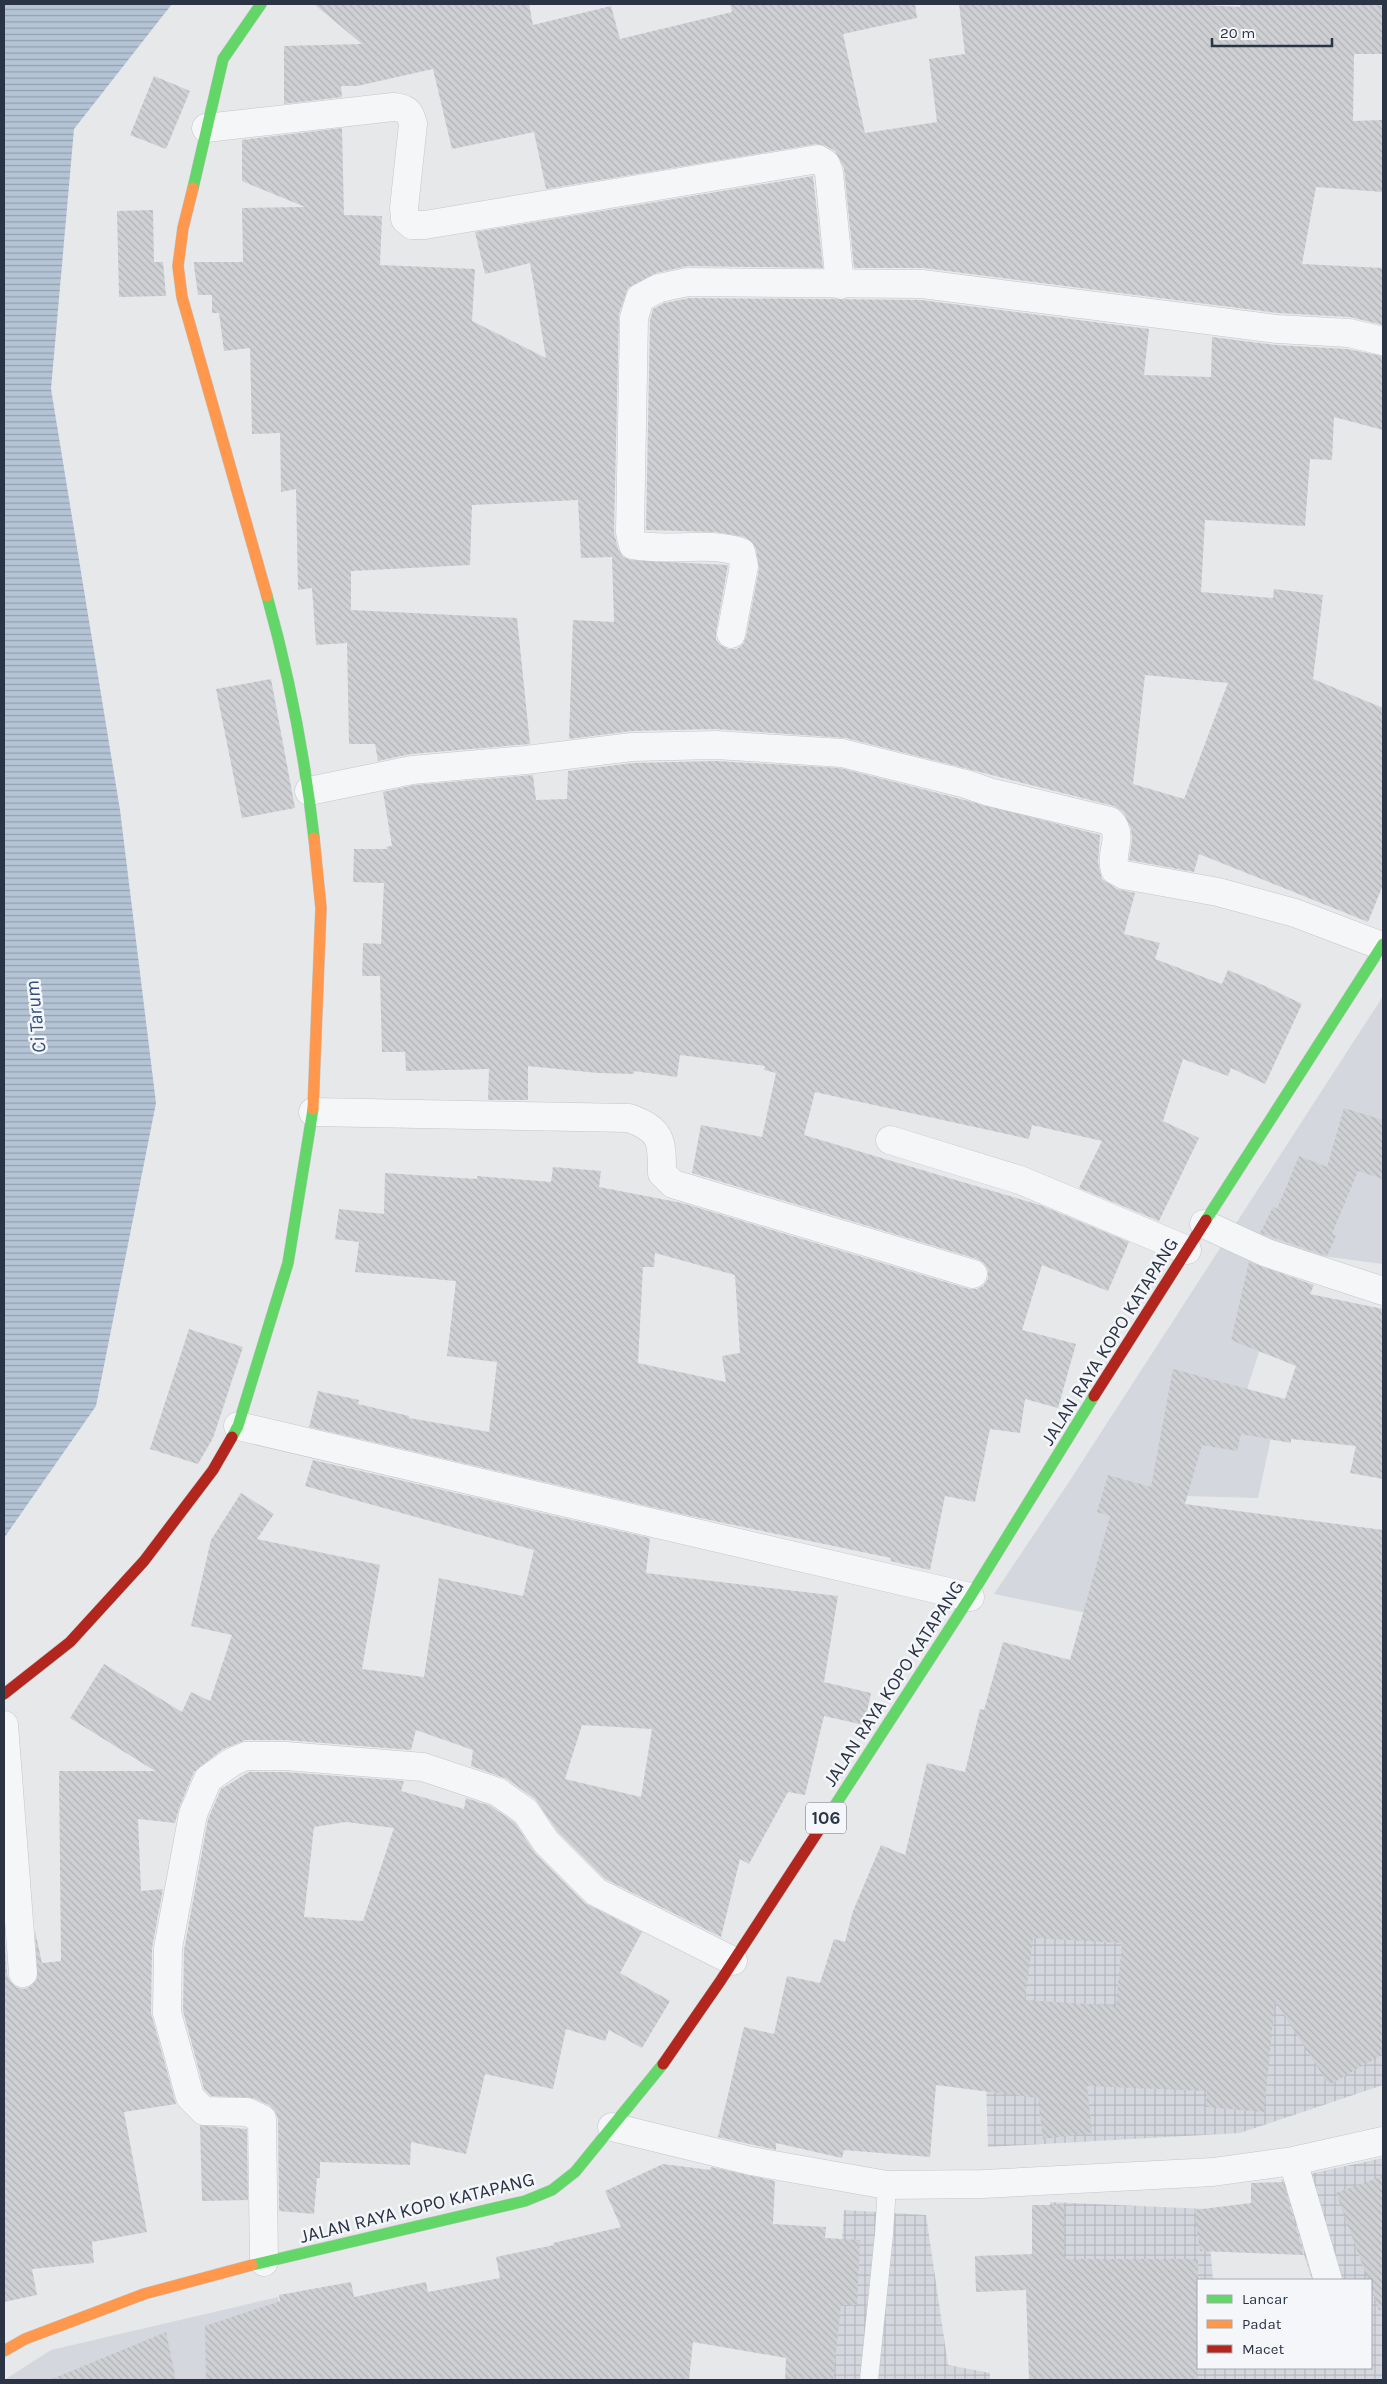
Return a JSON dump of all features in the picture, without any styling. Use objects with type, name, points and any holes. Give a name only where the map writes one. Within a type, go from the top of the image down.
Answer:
[{"type":"main road","points":[[4,1694],[70,1642],[144,1561],[213,1470],[238,1426],[288,1263],[313,1112],[321,908],[309,791],[278,636],[182,298],[178,266],[183,228],[223,59],[261,4]]},
{"type":"main road","name":"JALAN RAYA KOPO KATAPANG","points":[[4,2351],[25,2339],[144,2294],[264,2262],[331,2248],[544,2195],[560,2186],[575,2172],[656,2074],[733,1961],[970,1596],[1187,1250],[1383,945]]},
{"type":"street","points":[[206,128],[392,107],[405,108],[411,114],[413,124],[404,208],[405,219],[412,225],[425,225],[818,159],[826,164],[829,173],[840,285]]},
{"type":"street","points":[[732,634],[744,566],[741,552],[727,548],[706,547],[648,548],[633,545],[630,532],[634,318],[640,298],[659,288],[688,282],[840,285],[922,284],[1278,329],[1349,333],[1383,341]]},
{"type":"street","points":[[309,791],[412,770],[526,760],[632,747],[716,745],[842,752],[966,784],[989,792],[1110,821],[1116,828],[1118,838],[1112,860],[1115,870],[1124,875],[1218,892],[1295,914],[1383,945]]},
{"type":"street","points":[[313,1112],[629,1118],[648,1125],[659,1138],[662,1173],[673,1184],[973,1274]]},
{"type":"street","points":[[890,1140],[1020,1180],[1187,1250]]},
{"type":"street","points":[[1204,1224],[1267,1253],[1383,1291]]},
{"type":"street","points":[[238,1426],[970,1596]]},
{"type":"street","points":[[4,1725],[23,1972]]},
{"type":"street","points":[[264,2262],[262,2118],[246,2112],[204,2111],[190,2097],[168,2013],[168,1948],[193,1814],[208,1779],[232,1762],[246,1756],[286,1756],[423,1767],[498,1792],[526,1812],[546,1842],[596,1892],[733,1961]]},
{"type":"street","points":[[612,2127],[751,2161],[886,2185],[983,2184],[1213,2172],[1293,2161],[1383,2141]]},
{"type":"street","points":[[1293,2161],[1328,2279]]},
{"type":"lane","points":[[869,2380],[884,2234],[886,2185]]},
{"type":"shaded area","points":[[1383,996],[1383,1264],[1291,1252],[1234,1430],[1272,1433],[1258,1498],[1186,1496],[1159,1628],[994,1594],[1067,1485]]},
{"type":"shaded area","points":[[1383,1648],[1383,2085],[1240,2133],[988,2147],[986,2084],[937,2031],[959,1865],[1291,1774]]},
{"type":"shaded area","points":[[1383,2158],[1383,2380],[1058,2380],[1050,2202],[1207,2209],[1213,2279],[1197,2279],[1197,2369],[1372,2369],[1372,2279],[1312,2279],[1281,2180]]},
{"type":"shaded area","points":[[844,2210],[926,2215],[948,2365],[990,2373],[990,2380],[833,2380]]},
{"type":"shaded area","points":[[278,2297],[291,2380],[4,2380],[51,2350]]},
{"type":"water","name":"Ci Tarum","points":[[4,4],[172,4],[74,129],[51,389],[120,810],[156,1103],[96,1406],[4,1538]]},
{"type":"building","points":[[314,4],[529,4],[533,25],[611,6],[620,39],[732,12],[730,4],[915,4],[917,18],[843,34],[865,133],[937,122],[929,59],[965,54],[959,4],[1190,4],[1240,7],[1240,4],[1383,4],[1383,54],[1354,54],[1353,121],[1383,120],[1383,192],[1316,187],[1302,264],[1383,268],[1383,325],[1350,317],[1278,313],[924,268],[854,268],[844,168],[835,151],[826,146],[816,144],[546,189],[534,132],[452,149],[433,69],[357,86],[341,86],[342,97],[284,104],[284,46],[362,44]]},
{"type":"building","points":[[154,76],[190,91],[166,149],[130,135]]},
{"type":"building","points":[[342,128],[344,215],[382,216],[380,265],[475,269],[472,321],[546,358],[530,263],[485,274],[475,232],[813,176],[823,268],[688,266],[656,273],[628,288],[619,314],[614,532],[618,549],[623,557],[631,560],[728,565],[716,640],[720,645],[728,649],[737,649],[743,644],[746,637],[759,569],[756,549],[752,542],[745,537],[716,532],[646,530],[650,320],[653,309],[664,303],[690,298],[921,300],[1149,329],[1144,375],[1211,377],[1212,337],[1276,345],[1347,349],[1383,356],[1383,430],[1334,417],[1332,460],[1310,459],[1305,526],[1205,520],[1201,592],[1273,598],[1274,589],[1323,595],[1313,679],[1383,708],[1383,885],[1368,922],[1199,854],[1194,872],[1129,860],[1132,840],[1131,828],[1123,812],[1114,806],[846,738],[716,729],[632,731],[569,739],[573,620],[614,622],[612,557],[581,558],[578,500],[472,505],[470,565],[351,571],[351,610],[517,618],[530,744],[411,754],[378,761],[375,744],[349,744],[347,643],[316,645],[312,588],[298,590],[296,489],[281,492],[280,433],[252,434],[250,348],[224,351],[219,313],[212,313],[212,295],[198,295],[194,262],[243,262],[242,208],[305,207],[242,181],[242,140]],"holes":[[[1145,675],[1228,683],[1184,799],[1133,784]]]},
{"type":"building","points":[[153,210],[154,262],[163,262],[166,296],[119,297],[117,211]]},
{"type":"building","points":[[271,679],[295,808],[242,818],[216,689]]},
{"type":"building","points":[[716,761],[840,768],[1100,835],[1098,863],[1102,879],[1117,889],[1135,893],[1124,934],[1160,943],[1155,959],[1222,984],[1228,970],[1302,1004],[1265,1084],[1231,1068],[1228,1076],[1183,1059],[1163,1121],[1199,1138],[1159,1221],[1079,1188],[1102,1141],[1032,1125],[1029,1139],[815,1092],[804,1135],[1040,1205],[1129,1242],[1108,1291],[1042,1265],[1022,1330],[1076,1344],[1058,1408],[1025,1399],[1020,1433],[990,1429],[975,1502],[945,1496],[930,1570],[890,1561],[891,1558],[686,1515],[309,1427],[318,1391],[359,1400],[358,1404],[409,1416],[409,1418],[489,1432],[497,1362],[447,1356],[456,1281],[355,1272],[359,1242],[335,1239],[339,1209],[384,1214],[385,1173],[477,1179],[477,1176],[551,1182],[553,1167],[601,1171],[599,1187],[682,1203],[969,1289],[977,1289],[983,1286],[988,1279],[988,1270],[984,1263],[977,1259],[692,1173],[701,1125],[762,1137],[776,1073],[764,1070],[765,1066],[680,1055],[677,1077],[634,1071],[634,1074],[598,1073],[528,1066],[528,1100],[488,1100],[489,1069],[406,1071],[405,1052],[382,1052],[380,976],[362,976],[363,943],[381,944],[384,883],[353,882],[354,849],[387,849],[386,847],[392,846],[383,792],[414,785],[533,775],[536,800],[567,799],[568,771],[633,763]],"holes":[[[655,1253],[735,1275],[740,1353],[722,1356],[726,1382],[638,1363],[643,1267],[654,1267]]]},
{"type":"building","points":[[1344,1108],[1383,1120],[1383,1179],[1358,1171],[1332,1234],[1336,1236],[1327,1256],[1260,1233],[1273,1207],[1277,1209],[1299,1156],[1327,1167]]},
{"type":"building","points":[[1249,1262],[1314,1285],[1310,1294],[1383,1309],[1383,1479],[1350,1473],[1356,1446],[1291,1439],[1291,1443],[1241,1434],[1237,1451],[1202,1445],[1185,1504],[1383,1530],[1383,2054],[1329,2085],[1275,2001],[1264,2112],[1206,2107],[1207,2091],[1087,2086],[1092,2133],[1043,2139],[1038,2098],[936,2085],[930,2157],[844,2150],[842,2158],[776,2143],[776,2150],[718,2137],[744,2027],[774,2034],[787,1976],[820,1983],[834,1939],[845,1942],[853,1911],[881,1845],[905,1855],[927,1763],[965,1772],[980,1709],[984,1710],[1003,1642],[1070,1660],[1110,1516],[1097,1512],[1108,1475],[1151,1487],[1173,1369],[1285,1399],[1296,1366],[1231,1340]],"holes":[[[1033,1938],[1122,1943],[1116,2006],[1025,2000]]]},
{"type":"building","points":[[189,1329],[243,1347],[213,1438],[198,1464],[150,1449]]},
{"type":"building","points":[[313,1460],[650,1538],[646,1573],[838,1596],[824,1682],[871,1693],[864,1725],[824,1716],[805,1795],[788,1792],[749,1864],[740,1859],[721,1937],[605,1879],[558,1832],[535,1799],[507,1779],[471,1766],[473,1750],[416,1730],[411,1750],[286,1740],[246,1740],[223,1749],[194,1772],[175,1823],[138,1819],[141,1891],[163,1889],[152,1948],[151,2013],[176,2104],[124,2112],[147,2232],[92,2242],[94,2263],[32,2269],[37,2295],[4,2302],[4,1926],[7,1974],[10,1981],[16,1987],[24,1989],[31,1986],[37,1979],[35,1931],[42,1963],[61,1961],[59,1771],[155,1771],[70,1718],[104,1664],[182,1712],[191,1692],[210,1701],[232,1635],[191,1626],[211,1540],[241,1493],[274,1514],[257,1539],[380,1565],[362,1669],[424,1677],[439,1578],[523,1596],[534,1550],[305,1486]],"holes":[[[582,1725],[652,1729],[641,1797],[565,1779]]]},
{"type":"building","points":[[249,1772],[285,1772],[404,1781],[401,1791],[464,1809],[466,1798],[491,1806],[515,1823],[535,1853],[585,1903],[642,1932],[620,1973],[670,2001],[642,2048],[609,2030],[605,2041],[566,2029],[553,2089],[485,2074],[466,2154],[411,2142],[410,2165],[320,2162],[320,2178],[317,2178],[314,2214],[279,2211],[278,2119],[275,2111],[269,2105],[253,2098],[211,2096],[204,2089],[183,2011],[184,1950],[208,1819],[221,1789]],"holes":[[[346,1822],[394,1828],[363,1921],[304,1917],[314,1827]]]},
{"type":"building","points":[[200,2125],[247,2129],[248,2200],[202,2201]]},
{"type":"building","points":[[663,2164],[710,2170],[711,2167],[775,2181],[773,2224],[826,2227],[825,2238],[860,2240],[857,2305],[841,2305],[833,2380],[785,2380],[786,2358],[693,2342],[689,2380],[206,2380],[205,2326],[280,2301],[279,2295],[351,2282],[354,2297],[426,2282],[428,2292],[500,2278],[496,2257],[554,2245],[553,2243],[621,2227],[605,2191]]},
{"type":"building","points":[[1383,2176],[1383,2310],[1379,2310],[1372,2290],[1372,2279],[1368,2279],[1336,2193]]},
{"type":"building","points":[[1283,2182],[1304,2255],[1200,2251],[1194,2210],[1251,2203],[1251,2183]]},
{"type":"building","points":[[1032,2205],[1064,2205],[1064,2259],[1198,2259],[1198,2380],[1029,2380],[1026,2290],[976,2292],[975,2256],[1032,2254]]},
{"type":"building","points":[[166,2332],[176,2380],[52,2380],[52,2379]]},
{"type":"traffic: fast","points":[[193,188],[223,59],[261,4]]},
{"type":"traffic: fast","points":[[267,596],[295,716],[314,838]]},
{"type":"traffic: fast","points":[[1206,1220],[1383,944]]},
{"type":"traffic: fast","points":[[232,1437],[238,1426],[288,1263],[313,1109]]},
{"type":"traffic: fast","points":[[819,1830],[970,1597],[1094,1396]]},
{"type":"traffic: fast","points":[[252,2265],[525,2201],[552,2190],[575,2172],[663,2064]]},
{"type":"traffic: slow","points":[[193,188],[183,228],[178,266],[182,297],[267,596]]},
{"type":"traffic: slow","points":[[313,1109],[321,908],[314,838]]},
{"type":"traffic: slow","points":[[4,2351],[25,2339],[144,2294],[252,2265]]},
{"type":"traffic: jam","points":[[1094,1396],[1206,1220]]},
{"type":"traffic: jam","points":[[4,1694],[70,1642],[144,1561],[213,1470],[232,1437]]},
{"type":"traffic: jam","points":[[663,2064],[721,1980],[819,1830]]}]
